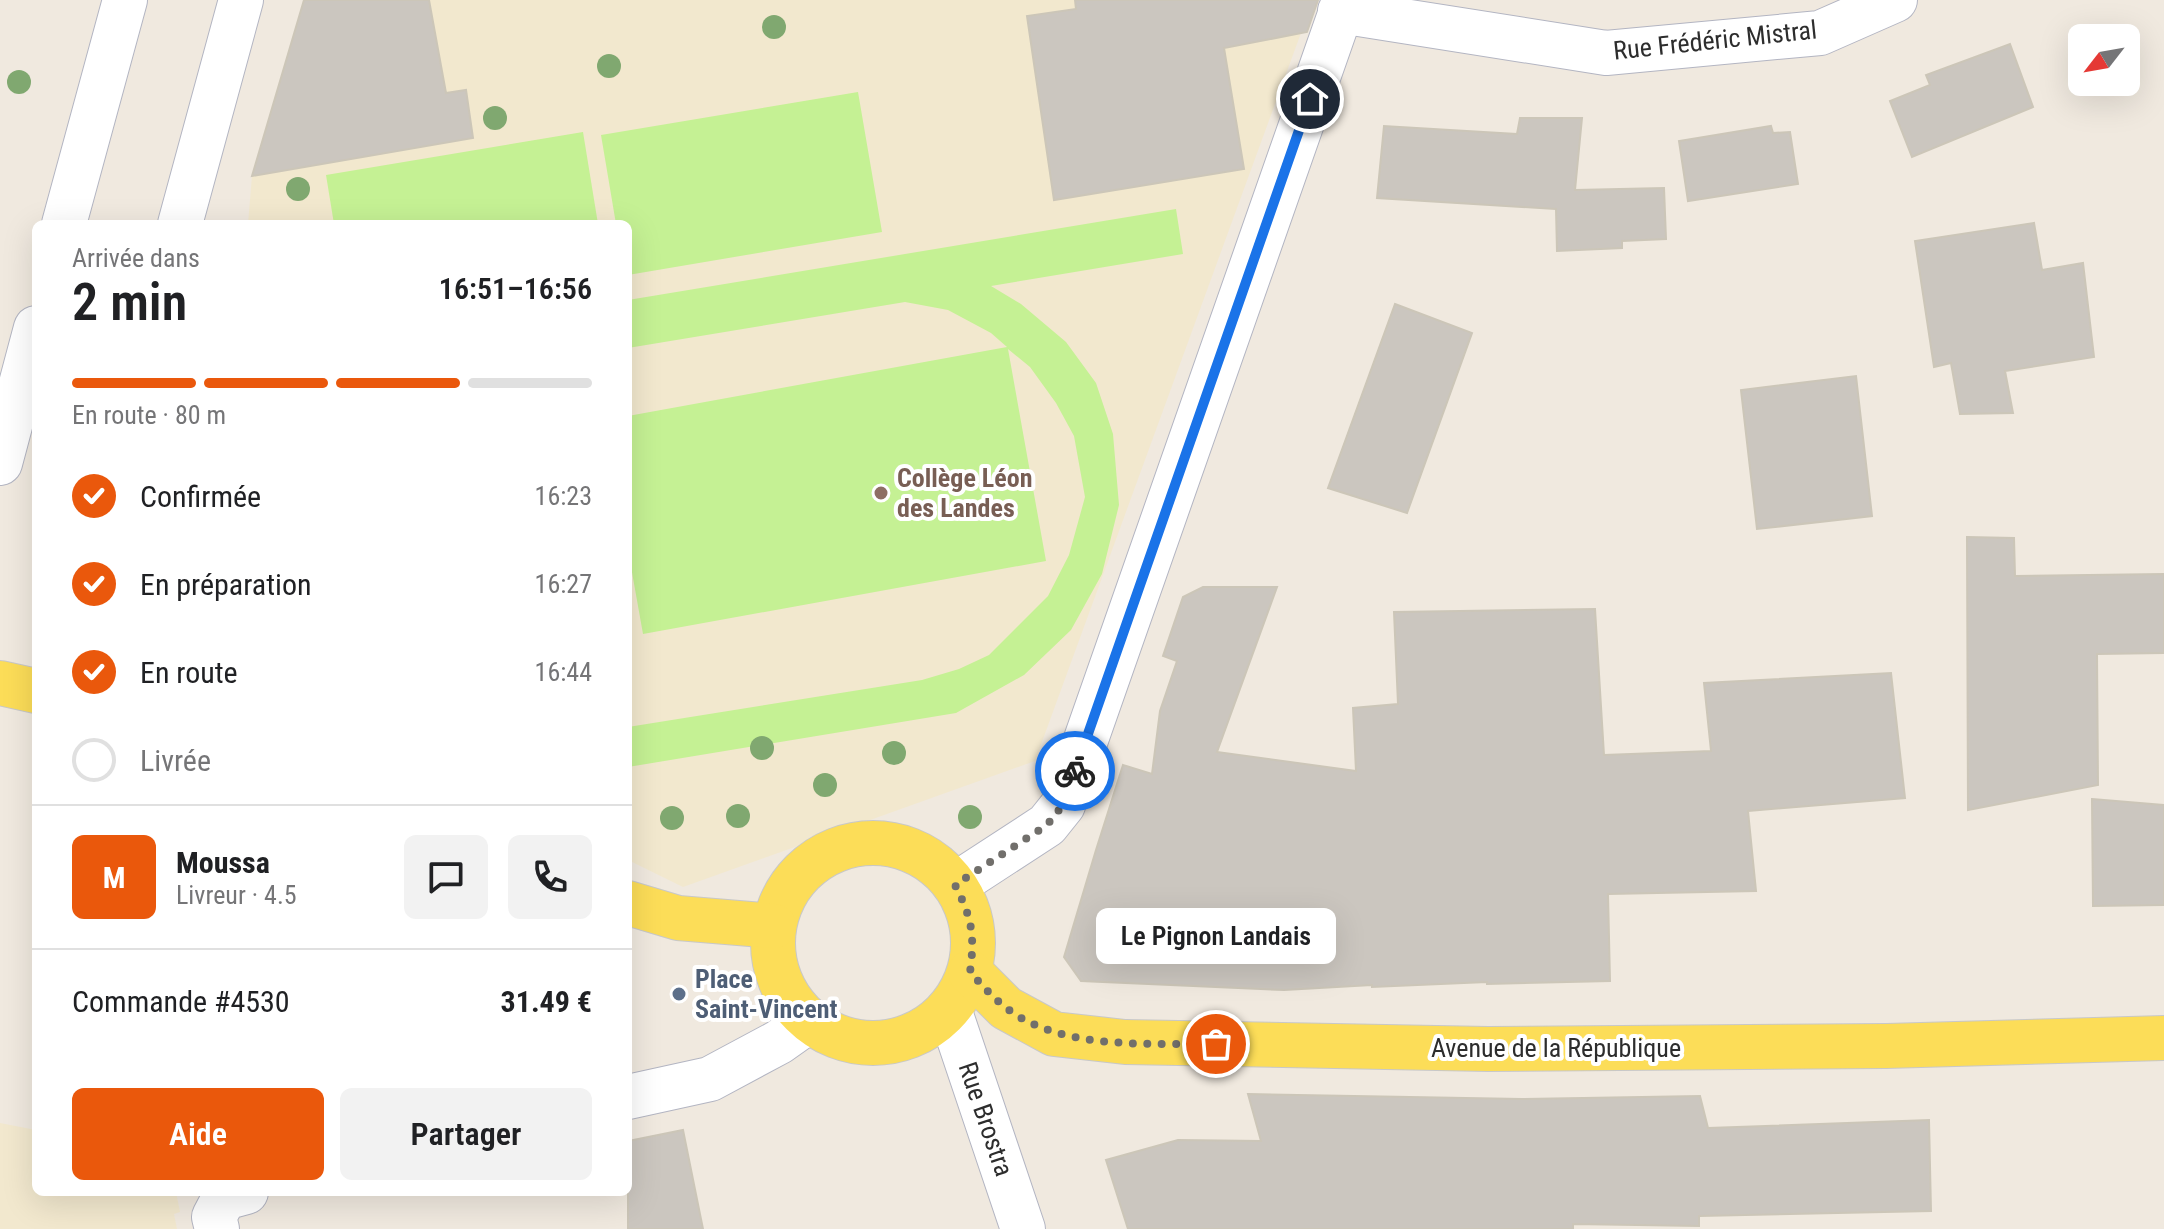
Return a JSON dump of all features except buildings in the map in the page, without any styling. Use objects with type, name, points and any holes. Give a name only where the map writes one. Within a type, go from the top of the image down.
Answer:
[{"type":"main road","points":[[0,683],[32,690]]},
{"type":"main road","points":[[868,842],[901,845],[931,861],[955,885],[969,912],[974,942],[959,991],[926,1029],[897,1041],[866,1043],[836,1037],[810,1020],[791,1001],[779,979],[773,953],[774,926],[785,894],[805,868],[834,850],[868,842]]},
{"type":"main road","points":[[632,904],[678,918],[774,926]]},
{"type":"main road","name":"Avenue de la République","points":[[959,991],[1006,1008],[1054,1034],[1125,1042],[1503,1049],[1886,1046],[2164,1038]]},
{"type":"street","points":[[65,220],[125,0]]},
{"type":"street","points":[[181,220],[241,0]]},
{"type":"street","name":"Rue Frédéric Mistral","points":[[1343,6],[1606,53],[1820,33],[1895,0]]},
{"type":"street","points":[[955,885],[1047,825],[1063,805],[1343,6]]},
{"type":"street","points":[[0,463],[32,343]]},
{"type":"street","name":"Rue Brostra","points":[[959,991],[1023,1229]]},
{"type":"street","points":[[632,1096],[710,1079],[779,1042],[810,1020]]},
{"type":"shaded area","name":"Collège Léon des Landes","points":[[306,0],[1313,0],[1035,761],[683,887],[632,862],[632,220],[248,220],[252,176]]},
{"type":"shaded area","points":[[0,1123],[32,1129],[32,1196],[177,1196],[180,1212],[174,1214],[177,1229],[0,1229]]},
{"type":"green space","points":[[858,92],[882,232],[632,274],[632,220],[615,220],[601,135]]},
{"type":"green space","points":[[583,132],[597,220],[333,220],[326,175]]},
{"type":"green space","points":[[1176,209],[1183,254],[991,286],[1021,304],[1066,342],[1096,383],[1113,434],[1119,505],[1102,574],[1071,630],[1024,675],[956,713],[632,766],[632,726],[922,680],[959,669],[989,655],[1048,596],[1069,555],[1085,497],[1074,436],[1056,403],[1030,367],[1008,349],[1046,561],[643,634],[632,572],[632,415],[1007,347],[991,333],[948,310],[905,302],[632,347],[632,299]]},
{"type":"way so far","points":[[1075,771],[1063,805],[1047,825],[955,885],[969,912],[974,942],[970,972],[1006,1008],[1054,1034],[1125,1042],[1216,1044]]},
{"type":"place","name":"Collège Léon des Landes","points":[[881,493]]},
{"type":"place","name":"Place Saint-Vincent","points":[[679,994]]},
{"type":"place","name":"Le Pignon Landais","points":[[1216,1044]]},
{"type":"route","points":[[1075,771],[1310,99]]}]
